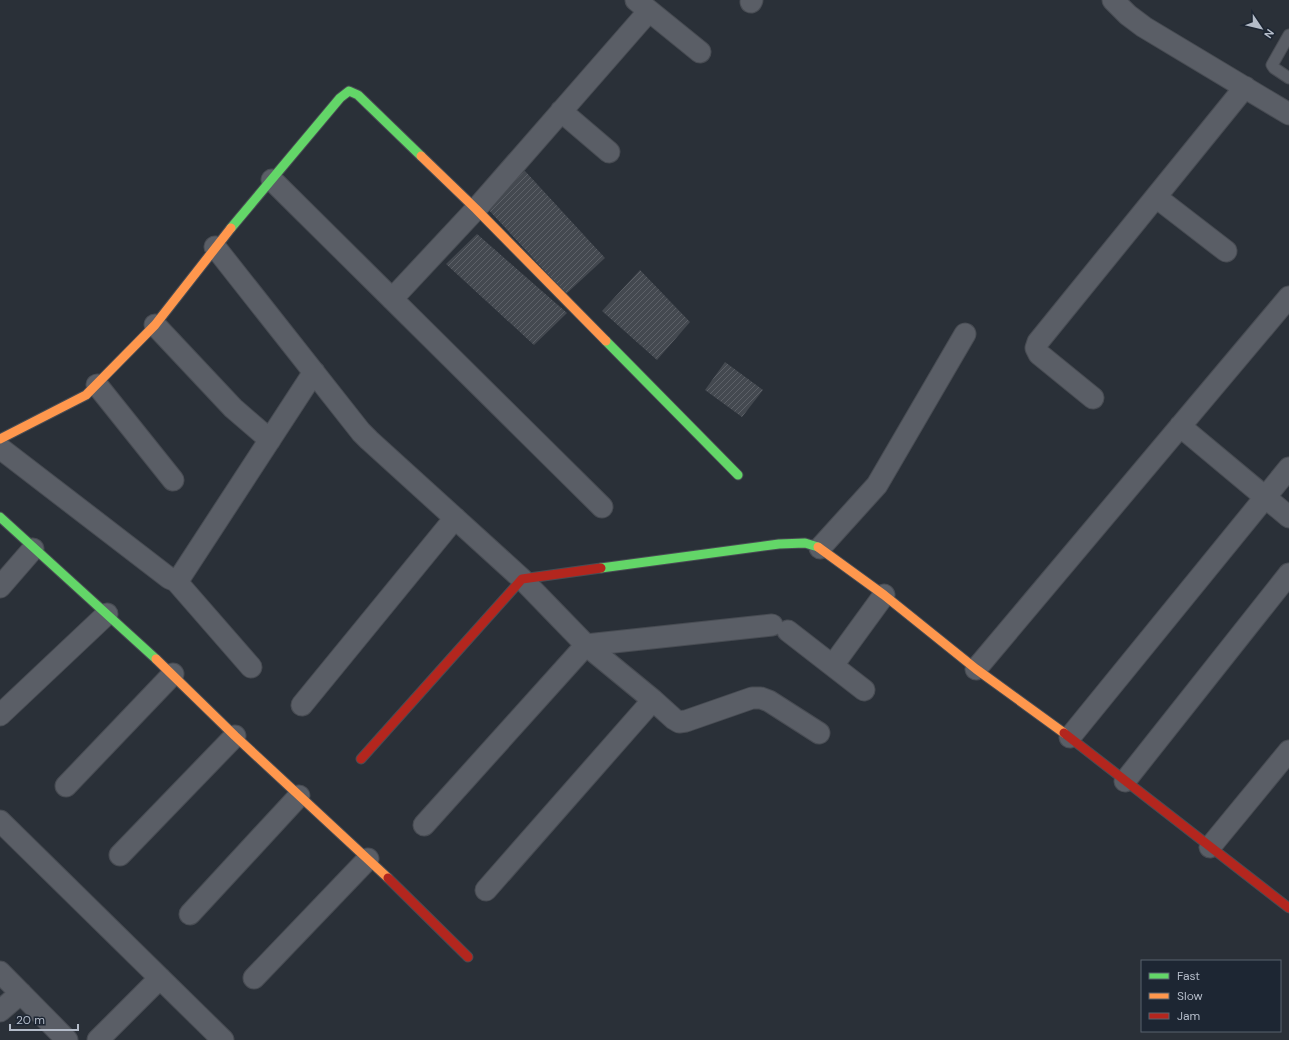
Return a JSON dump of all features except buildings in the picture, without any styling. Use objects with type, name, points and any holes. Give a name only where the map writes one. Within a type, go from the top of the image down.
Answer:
[{"type":"street","points":[[1114,0],[1128,15],[1144,27],[1289,114]]},
{"type":"street","points":[[392,299],[476,209],[561,111],[642,6],[700,52]]},
{"type":"street","points":[[1093,398],[1039,354],[1036,348],[1038,342],[1244,87]]},
{"type":"street","points":[[0,439],[86,394],[97,385],[155,325],[272,180],[340,98],[349,91],[358,95],[476,209],[738,475]]},
{"type":"street","points":[[561,111],[609,152]]},
{"type":"street","points":[[272,180],[602,507]]},
{"type":"street","points":[[1156,197],[1226,251]]},
{"type":"street","points":[[216,248],[361,432],[522,579],[586,645],[674,719],[679,722],[686,721],[752,698],[761,698],[769,701],[819,733]]},
{"type":"street","points":[[976,669],[1289,297]]},
{"type":"street","points":[[155,325],[233,408],[270,440]]},
{"type":"street","points":[[820,548],[877,485],[965,334]]},
{"type":"street","points":[[176,581],[179,579],[314,372]]},
{"type":"street","points":[[97,385],[173,480]]},
{"type":"street","points":[[1180,426],[1289,517]]},
{"type":"street","points":[[0,448],[169,578],[176,581],[252,667]]},
{"type":"street","points":[[1070,737],[1289,468]]},
{"type":"street","points":[[0,517],[173,674],[235,736],[368,859],[468,956]]},
{"type":"street","points":[[302,705],[456,518]]},
{"type":"street","points":[[361,759],[522,579],[779,544],[805,543],[820,548],[884,594],[976,669],[1070,737],[1289,908]]},
{"type":"street","points":[[0,587],[33,548]]},
{"type":"street","points":[[1125,781],[1289,574]]},
{"type":"street","points":[[833,666],[884,594]]},
{"type":"street","points":[[0,715],[107,614]]},
{"type":"street","points":[[424,825],[586,645],[780,628],[864,690]]},
{"type":"street","points":[[66,786],[173,674]]},
{"type":"street","points":[[486,890],[653,700]]},
{"type":"street","points":[[120,855],[235,736]]},
{"type":"street","points":[[1210,847],[1289,751]]},
{"type":"street","points":[[190,914],[299,796]]},
{"type":"street","points":[[0,821],[223,1040]]},
{"type":"street","points":[[254,978],[368,859]]},
{"type":"street","points":[[0,972],[67,1040]]},
{"type":"street","points":[[98,1040],[160,978]]},
{"type":"street","points":[[0,1011],[21,994]]},
{"type":"lane","points":[[1289,35],[1272,65],[1289,78]]},
{"type":"traffic: fast","points":[[231,228],[340,98],[349,91],[358,95],[421,156]]},
{"type":"traffic: fast","points":[[606,341],[738,475]]},
{"type":"traffic: fast","points":[[0,517],[156,659]]},
{"type":"traffic: fast","points":[[601,568],[779,544],[805,543],[818,547]]},
{"type":"traffic: slow","points":[[421,156],[476,209],[606,341]]},
{"type":"traffic: slow","points":[[0,439],[86,395],[155,325],[231,228]]},
{"type":"traffic: slow","points":[[818,547],[884,595],[976,669],[1064,733]]},
{"type":"traffic: slow","points":[[156,659],[235,736],[388,878]]},
{"type":"traffic: jam","points":[[361,759],[522,579],[601,568]]},
{"type":"traffic: jam","points":[[1064,733],[1289,908]]},
{"type":"traffic: jam","points":[[388,878],[468,957]]}]
